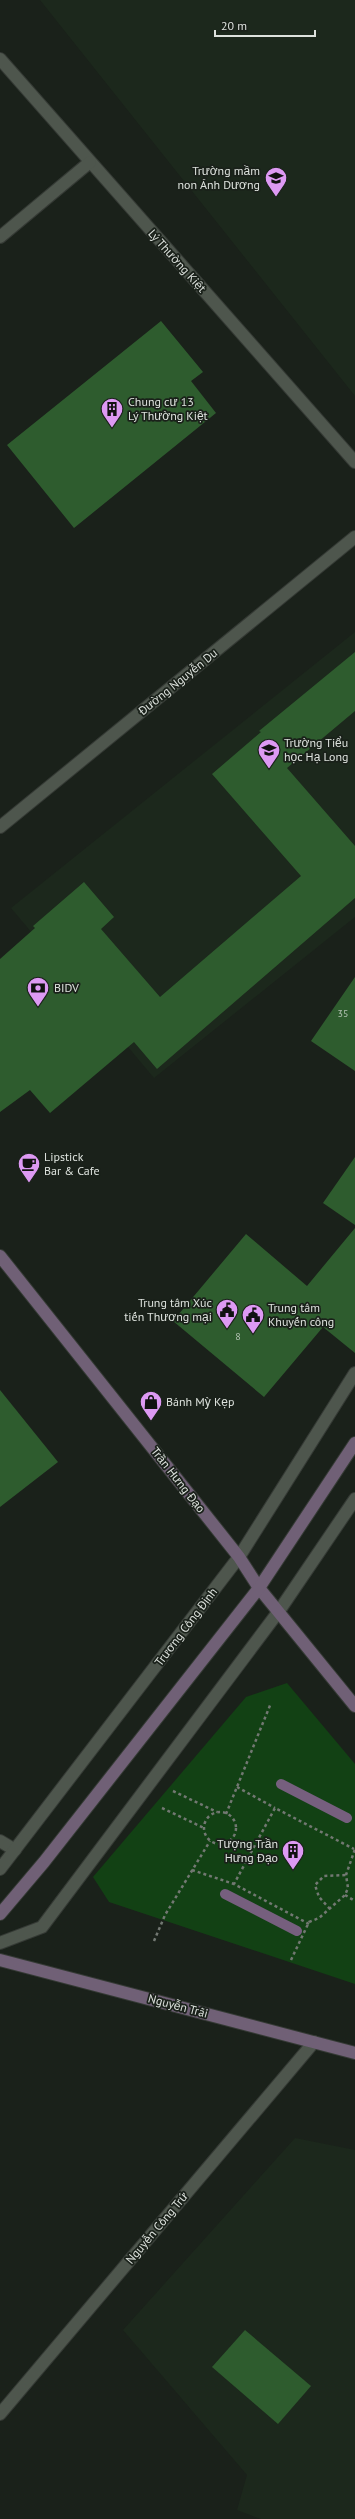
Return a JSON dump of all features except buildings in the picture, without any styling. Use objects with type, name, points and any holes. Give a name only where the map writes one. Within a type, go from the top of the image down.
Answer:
[{"type":"main road","name":"Trần Hưng Đạo","points":[[0,1256],[239,1557],[258,1588],[279,1611],[355,1706]]},
{"type":"main road","points":[[0,1914],[44,1862],[258,1588],[355,1443]]},
{"type":"main road","name":"Nguyễn Trãi","points":[[0,1960],[355,2053]]},
{"type":"street","name":"Lý Thường Kiệt","points":[[0,59],[355,462]]},
{"type":"street","points":[[0,237],[90,162]]},
{"type":"street","name":"Đường Nguyễn Du","points":[[0,828],[355,537]]},
{"type":"street","name":"Trương Công Định","points":[[0,1869],[239,1557],[355,1373]]},
{"type":"street","points":[[0,1943],[42,1927],[279,1611],[355,1498]]},
{"type":"street","points":[[0,1841],[16,1850]]},
{"type":"street","name":"Nguyễn Công Trứ","points":[[0,2414],[314,2042]]},
{"type":"path","points":[[226,1814],[271,1703]]},
{"type":"path","points":[[237,1787],[355,1849],[346,1875],[348,1888],[346,1895],[309,1924],[291,1960]]},
{"type":"path","points":[[172,1791],[218,1813],[226,1814],[234,1821],[235,1826],[232,1838],[222,1844],[210,1841]]},
{"type":"path","points":[[158,1806],[204,1828],[210,1841]]},
{"type":"path","points":[[234,1884],[275,1808]]},
{"type":"path","points":[[204,1828],[207,1819],[218,1813]]},
{"type":"path","points":[[154,1941],[165,1915],[210,1841]]},
{"type":"path","points":[[192,1870],[234,1884],[309,1924]]},
{"type":"path","points":[[330,1909],[319,1897],[315,1885],[324,1876],[346,1875]]},
{"type":"path","points":[[346,1895],[355,1901]]},
{"type":"shaded area","name":"Trường mầm non Ánh Dương","points":[[40,0],[355,0],[355,396]]},
{"type":"shaded area","name":"Trường Tiểu học Hạ Long","points":[[355,632],[355,917],[154,1078],[11,908]]},
{"type":"shaded area","points":[[295,2138],[355,2150],[355,2519],[261,2519],[237,2510],[247,2475],[123,2330]]},
{"type":"green space","points":[[287,1683],[355,1764],[355,1984],[109,1902],[93,1877],[246,1697]]},
{"type":"waterway","points":[[281,1784],[347,1818]]},
{"type":"waterway","points":[[225,1894],[297,1931]]},
{"type":"place","name":"Trường mầm non Ánh Dương","points":[[276,198]]},
{"type":"place","name":"Chung cư 13 Lý Thường Kiệt","points":[[112,428]]},
{"type":"place","name":"Trường Tiểu học Hạ Long","points":[[269,770]]},
{"type":"place","name":"BIDV","points":[[38,1008]]},
{"type":"place","name":"Lipstick Bar & Cafe","points":[[29,1184]]},
{"type":"place","name":"Trung tâm Xúc tiến Thương mại","points":[[227,1330]]},
{"type":"place","name":"Trung tâm Khuyến công","points":[[253,1334]]},
{"type":"place","name":"Bánh Mỳ Kẹp","points":[[151,1422]]},
{"type":"place","name":"Tượng Trần Hưng Đạo","points":[[293,1870]]}]
